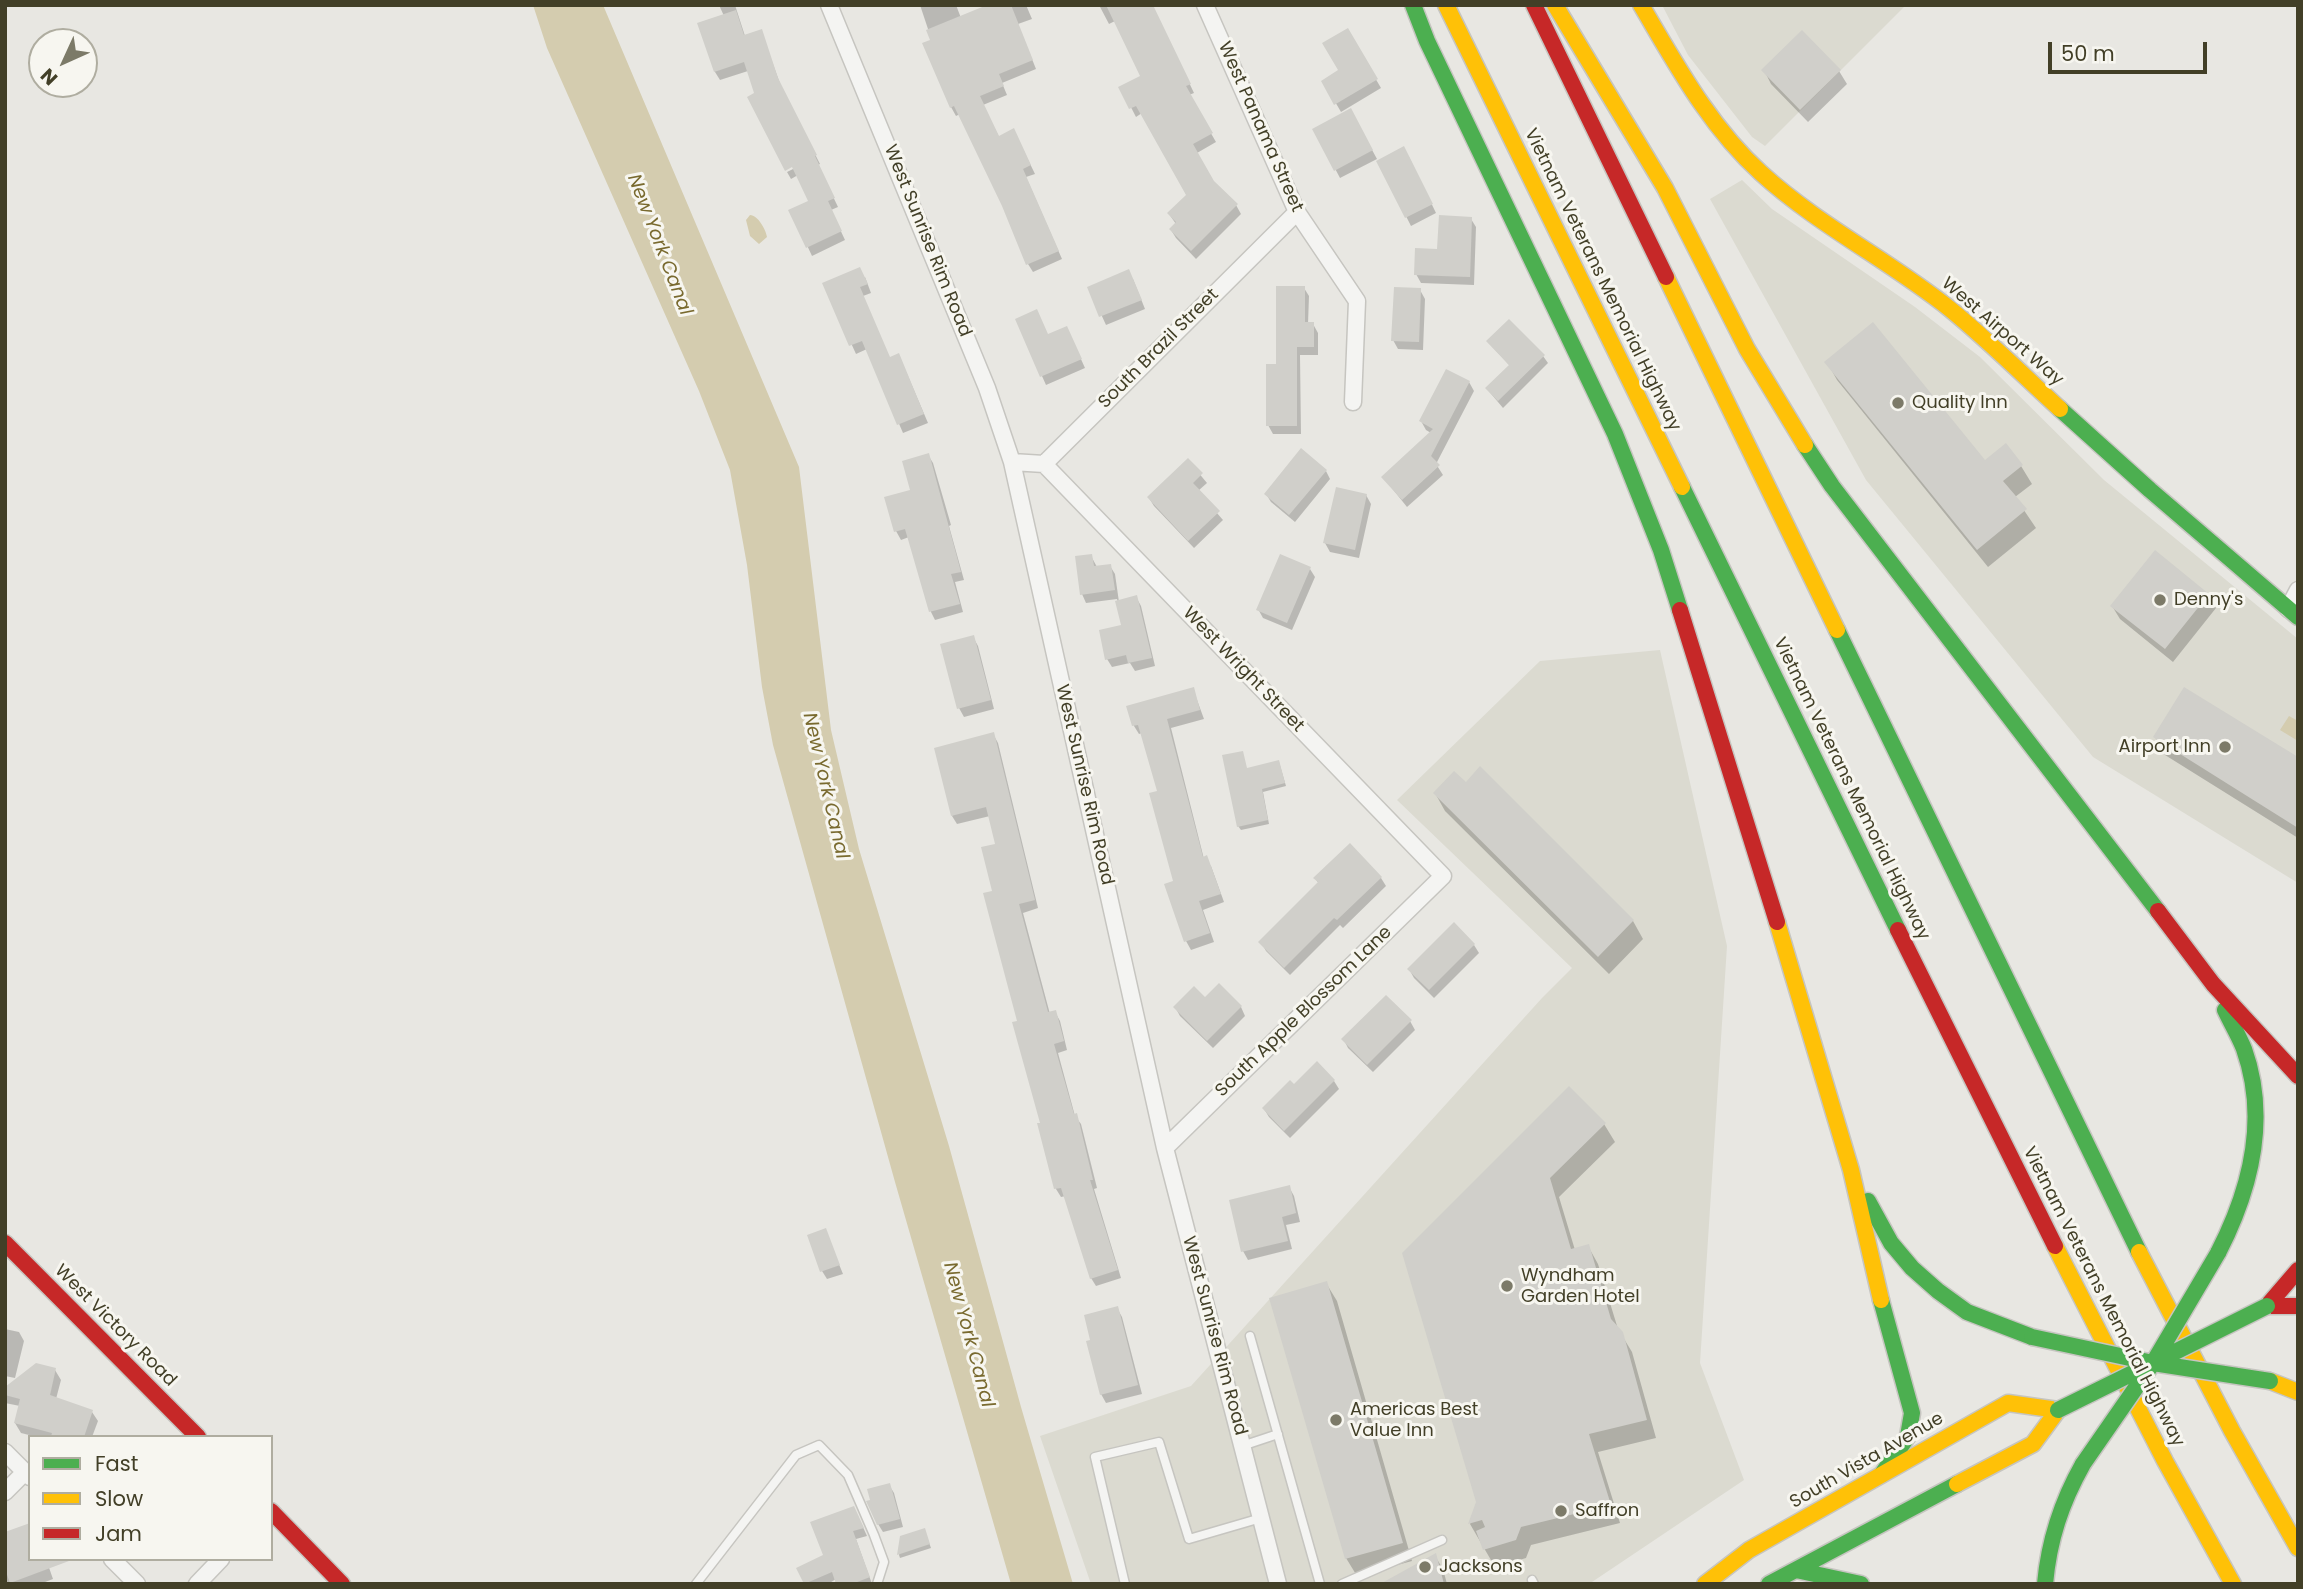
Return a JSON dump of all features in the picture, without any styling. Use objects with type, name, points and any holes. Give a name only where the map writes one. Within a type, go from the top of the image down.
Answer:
[{"type":"main road","points":[[1413,5],[1427,41],[1615,434],[1661,550],[1851,1170],[1876,1284],[1912,1413],[1908,1436],[1882,1475]]},
{"type":"main road","name":"Vietnam Veterans Memorial Highway","points":[[1446,5],[2025,1187],[2165,1461],[2233,1584]]},
{"type":"main road","points":[[1534,5],[2142,1259],[2232,1431],[2298,1548]]},
{"type":"main road","points":[[1555,5],[1665,188],[1747,349],[1786,416],[1832,486],[2213,984],[2298,1076]]},
{"type":"main road","name":"West Airport Way","points":[[1641,5],[1693,93],[1760,172],[1950,309],[2141,482],[2293,613]]},
{"type":"main road","points":[[2045,1584],[2048,1545],[2068,1489],[2153,1363],[2231,1231],[2253,1163],[2256,1124],[2245,1051],[2213,984]]},
{"type":"main road","points":[[1851,1170],[1891,1243],[1912,1268],[1938,1292],[1967,1312],[2032,1337],[2153,1363],[2270,1381],[2298,1392]]},
{"type":"main road","name":"West Victory Road","points":[[5,1243],[196,1435]]},
{"type":"main road","points":[[1769,1584],[2033,1444],[2058,1410],[2267,1306],[2298,1270]]},
{"type":"main road","points":[[2267,1306],[2298,1306]]},
{"type":"main road","name":"South Vista Avenue","points":[[1705,1584],[1749,1550],[2008,1404],[2058,1410]]},
{"type":"main road","points":[[273,1513],[342,1584]]},
{"type":"main road","points":[[1796,1570],[1861,1584]]},
{"type":"street","name":"West Sunrise Rim Road","points":[[829,5],[987,388],[1012,462],[1165,1148],[1278,1584]]},
{"type":"street","name":"West Panama Street","points":[[1205,5],[1297,212],[1357,300],[1353,402]]},
{"type":"street","name":"South Brazil Street","points":[[1044,464],[1297,212]]},
{"type":"street","points":[[1012,462],[1044,464]]},
{"type":"street","name":"West Wright Street","points":[[1044,464],[1443,876]]},
{"type":"street","points":[[2293,613],[2298,590]]},
{"type":"street","name":"South Apple Blossom Lane","points":[[1165,1148],[1443,876]]},
{"type":"street","points":[[5,1452],[27,1474],[5,1492]]},
{"type":"street","points":[[114,1561],[136,1584]]},
{"type":"street","points":[[197,1584],[219,1561]]},
{"type":"lane","points":[[1250,1336],[1320,1584]]},
{"type":"lane","points":[[1242,1446],[1278,1434]]},
{"type":"lane","points":[[1125,1584],[1095,1457],[1159,1442],[1189,1539],[1261,1518]]},
{"type":"lane","points":[[696,1584],[796,1455],[819,1445],[848,1475],[874,1535],[884,1562],[877,1584]]},
{"type":"lane","points":[[1342,1584],[1442,1540]]},
{"type":"shaded area","points":[[1662,5],[1906,5],[1765,146],[1752,137],[1688,55]]},
{"type":"shaded area","points":[[1742,180],[1772,209],[1915,307],[1980,357],[2104,480],[2298,639],[2298,883],[2093,757],[1866,480],[1710,199]]},
{"type":"shaded area","points":[[1660,650],[1727,946],[1700,1363],[1744,1480],[1589,1584],[1091,1584],[1040,1436],[1191,1386],[1572,968],[1397,800],[1540,661]]},
{"type":"water","name":"New York Canal","points":[[533,5],[603,5],[799,467],[831,730],[859,849],[949,1146],[1073,1584],[1011,1584],[773,745],[762,687],[747,565],[730,470],[699,391],[547,48]]},
{"type":"water","points":[[750,215],[759,220],[767,237],[759,244],[750,236],[746,220]]},
{"type":"water","points":[[2289,716],[2298,721],[2298,741],[2280,730]]},
{"type":"building","points":[[987,5],[1011,5],[1033,60],[999,74],[1004,86],[980,96],[999,136],[1014,128],[1031,165],[1023,169],[1059,251],[1026,265],[1002,206],[954,106],[950,108],[922,43],[930,40],[926,30]]},
{"type":"building","points":[[1106,5],[1153,5],[1191,84],[1186,86],[1213,133],[1193,144],[1214,181],[1238,204],[1191,251],[1169,229],[1176,222],[1167,213],[1186,195],[1136,106],[1129,109],[1118,87],[1140,76]]},
{"type":"building","points":[[736,10],[744,35],[762,29],[778,78],[817,155],[815,156],[835,198],[828,201],[842,231],[806,248],[788,210],[808,201],[792,167],[785,171],[747,97],[754,93],[744,62],[714,72],[697,23]]},
{"type":"building","points":[[1348,28],[1378,79],[1334,105],[1321,81],[1338,70],[1322,43]]},
{"type":"building","points":[[1802,30],[1841,70],[1800,110],[1761,70]]},
{"type":"building","points":[[1351,108],[1373,150],[1334,171],[1312,129]]},
{"type":"building","points":[[1404,146],[1433,204],[1405,218],[1376,161]]},
{"type":"building","points":[[1439,215],[1472,217],[1470,277],[1414,275],[1415,248],[1437,249]]},
{"type":"building","points":[[860,267],[868,284],[860,287],[890,357],[899,353],[924,414],[897,425],[862,341],[849,346],[822,283]]},
{"type":"building","points":[[1129,269],[1142,300],[1099,317],[1087,287]]},
{"type":"building","points":[[1276,286],[1305,286],[1305,322],[1314,322],[1314,347],[1297,347],[1297,426],[1266,426],[1266,364],[1276,364]]},
{"type":"building","points":[[1394,287],[1421,288],[1419,342],[1391,341]]},
{"type":"building","points":[[1037,309],[1048,334],[1067,326],[1082,359],[1040,377],[1015,319]]},
{"type":"building","points":[[1509,319],[1545,355],[1498,401],[1485,388],[1509,365],[1486,341]]},
{"type":"building","name":"Quality Inn","points":[[1873,322],[1985,460],[2006,443],[2023,465],[2003,481],[2027,509],[1977,550],[1824,362]]},
{"type":"building","points":[[1446,369],[1470,381],[1431,456],[1440,465],[1402,500],[1381,477],[1433,429],[1419,421]]},
{"type":"building","points":[[1301,448],[1327,470],[1289,515],[1264,494]]},
{"type":"building","points":[[929,453],[961,572],[951,574],[960,604],[929,612],[905,529],[894,532],[884,497],[910,490],[902,461]]},
{"type":"building","points":[[1188,458],[1203,473],[1193,483],[1220,511],[1188,541],[1147,497]]},
{"type":"building","points":[[1336,487],[1367,494],[1355,550],[1323,543]]},
{"type":"building","name":"Denny's","points":[[2155,550],[2209,594],[2165,649],[2110,606]]},
{"type":"building","points":[[1092,554],[1094,566],[1111,564],[1115,590],[1080,595],[1075,556]]},
{"type":"building","points":[[1280,554],[1311,567],[1287,623],[1256,610]]},
{"type":"building","points":[[1137,595],[1152,658],[1128,663],[1126,655],[1105,660],[1099,630],[1121,625],[1115,601]]},
{"type":"building","points":[[974,635],[991,700],[957,709],[940,644]]},
{"type":"building","points":[[1194,687],[1200,710],[1167,719],[1203,857],[1207,855],[1221,894],[1199,901],[1210,933],[1184,942],[1164,884],[1173,881],[1149,793],[1157,791],[1138,725],[1132,726],[1126,706]]},
{"type":"building","name":"Airport Inn","points":[[2184,687],[2298,757],[2298,828],[2153,737]]},
{"type":"building","points":[[994,732],[1035,900],[1019,904],[1048,1012],[1056,1010],[1064,1041],[1054,1044],[1074,1114],[1077,1113],[1093,1180],[1090,1180],[1118,1270],[1090,1279],[1061,1188],[1054,1189],[1037,1123],[1040,1123],[1012,1022],[1017,1021],[983,893],[992,891],[981,847],[995,844],[986,807],[951,816],[934,748]]},
{"type":"building","points":[[1243,751],[1247,768],[1279,760],[1285,783],[1262,789],[1268,820],[1237,827],[1222,755]]},
{"type":"building","points":[[1480,766],[1634,920],[1598,957],[1433,793],[1454,771],[1466,782]]},
{"type":"building","points":[[1350,843],[1382,877],[1337,920],[1334,918],[1284,968],[1258,942],[1318,882],[1313,878]]},
{"type":"building","points":[[1454,922],[1475,944],[1429,990],[1407,969]]},
{"type":"building","points":[[1219,983],[1242,1006],[1207,1041],[1173,1007],[1194,986],[1205,997]]},
{"type":"building","points":[[1386,995],[1412,1020],[1367,1065],[1341,1039]]},
{"type":"building","points":[[1317,1061],[1335,1080],[1284,1131],[1262,1108],[1290,1080],[1294,1084]]},
{"type":"building","name":"Wyndham Garden Hotel","points":[[1569,1086],[1606,1123],[1550,1178],[1571,1249],[1589,1244],[1611,1319],[1623,1332],[1647,1420],[1589,1434],[1611,1505],[1521,1527],[1516,1540],[1483,1550],[1476,1531],[1485,1527],[1482,1520],[1468,1524],[1476,1502],[1402,1253]]},
{"type":"building","points":[[1290,1185],[1296,1213],[1282,1217],[1288,1241],[1241,1252],[1229,1200]]},
{"type":"building","points":[[826,1228],[840,1265],[820,1272],[807,1235]]},
{"type":"building","name":"Americas Best Value Inn","points":[[1327,1281],[1403,1543],[1345,1559],[1269,1298]]},
{"type":"building","points":[[1118,1306],[1138,1385],[1100,1395],[1086,1341],[1090,1340],[1084,1315]]},
{"type":"building","points":[[36,1363],[56,1368],[50,1395],[93,1410],[85,1435],[52,1435],[14,1423],[20,1399],[5,1395],[5,1387]]},
{"type":"building","points":[[890,1483],[900,1519],[877,1525],[866,1501],[870,1500],[867,1489]]},
{"type":"building","points":[[854,1506],[864,1528],[853,1531],[870,1577],[852,1584],[836,1584],[832,1572],[804,1584],[796,1568],[823,1555],[810,1522]]},
{"type":"building","points":[[28,1524],[28,1561],[69,1561],[10,1583],[5,1569],[5,1532]]},
{"type":"building","points":[[925,1528],[930,1544],[897,1555],[900,1536]]},
{"type":"building","name":"Jacksons","points":[[1436,1553],[1444,1584],[1380,1584]]},
{"type":"traffic: fast","points":[[1413,5],[1427,41],[1615,434],[1661,550],[1680,610]]},
{"type":"traffic: fast","points":[[2060,409],[2298,617]]},
{"type":"traffic: fast","points":[[1805,445],[1832,486],[2158,911]]},
{"type":"traffic: fast","points":[[1682,487],[1898,930]]},
{"type":"traffic: fast","points":[[1837,630],[2139,1252]]},
{"type":"traffic: fast","points":[[2218,1253],[2230,1229],[2247,1179],[2255,1127],[2251,1075],[2244,1049],[2225,1010]]},
{"type":"traffic: fast","points":[[1868,1201],[1891,1243],[1912,1268],[1938,1291],[1967,1312],[2032,1337]]},
{"type":"traffic: fast","points":[[2083,1464],[2153,1363],[2218,1253]]},
{"type":"traffic: fast","points":[[1881,1300],[1912,1413],[1908,1436],[1882,1474]]},
{"type":"traffic: fast","points":[[2153,1363],[2267,1306]]},
{"type":"traffic: fast","points":[[2032,1337],[2153,1363],[2270,1381]]},
{"type":"traffic: fast","points":[[2058,1410],[2153,1363]]},
{"type":"traffic: fast","points":[[2045,1584],[2057,1522],[2083,1464]]},
{"type":"traffic: fast","points":[[1769,1584],[1957,1484]]},
{"type":"traffic: fast","points":[[1796,1570],[1861,1584]]},
{"type":"traffic: slow","points":[[1446,5],[1682,487]]},
{"type":"traffic: slow","points":[[1555,5],[1665,188],[1747,349],[1805,445]]},
{"type":"traffic: slow","points":[[1641,5],[1709,115],[1742,155],[1783,192],[1950,309],[2060,409]]},
{"type":"traffic: slow","points":[[1666,277],[1837,630]]},
{"type":"traffic: slow","points":[[1777,922],[1851,1170],[1881,1300]]},
{"type":"traffic: slow","points":[[2055,1246],[2165,1461],[2233,1584]]},
{"type":"traffic: slow","points":[[2139,1252],[2232,1431],[2298,1548]]},
{"type":"traffic: slow","points":[[2270,1381],[2298,1392]]},
{"type":"traffic: slow","points":[[1705,1584],[1749,1550],[2008,1403],[2058,1410],[2033,1444],[1957,1484]]},
{"type":"traffic: jam","points":[[1534,5],[1666,277]]},
{"type":"traffic: jam","points":[[1680,610],[1777,922]]},
{"type":"traffic: jam","points":[[2158,911],[2213,984],[2298,1076]]},
{"type":"traffic: jam","points":[[1898,930],[2055,1246]]},
{"type":"traffic: jam","points":[[5,1243],[196,1435]]},
{"type":"traffic: jam","points":[[2267,1306],[2298,1270]]},
{"type":"traffic: jam","points":[[2267,1306],[2298,1306]]},
{"type":"traffic: jam","points":[[273,1513],[342,1584]]},
{"type":"place","name":"Quality Inn","points":[[1898,403]]},
{"type":"place","name":"Denny's","points":[[2160,600]]},
{"type":"place","name":"Airport Inn","points":[[2225,747]]},
{"type":"place","name":"Wyndham Garden Hotel","points":[[1507,1286]]},
{"type":"place","name":"Americas Best Value Inn","points":[[1336,1420]]},
{"type":"place","name":"Saffron","points":[[1561,1511]]},
{"type":"place","name":"Jacksons","points":[[1425,1567]]}]
